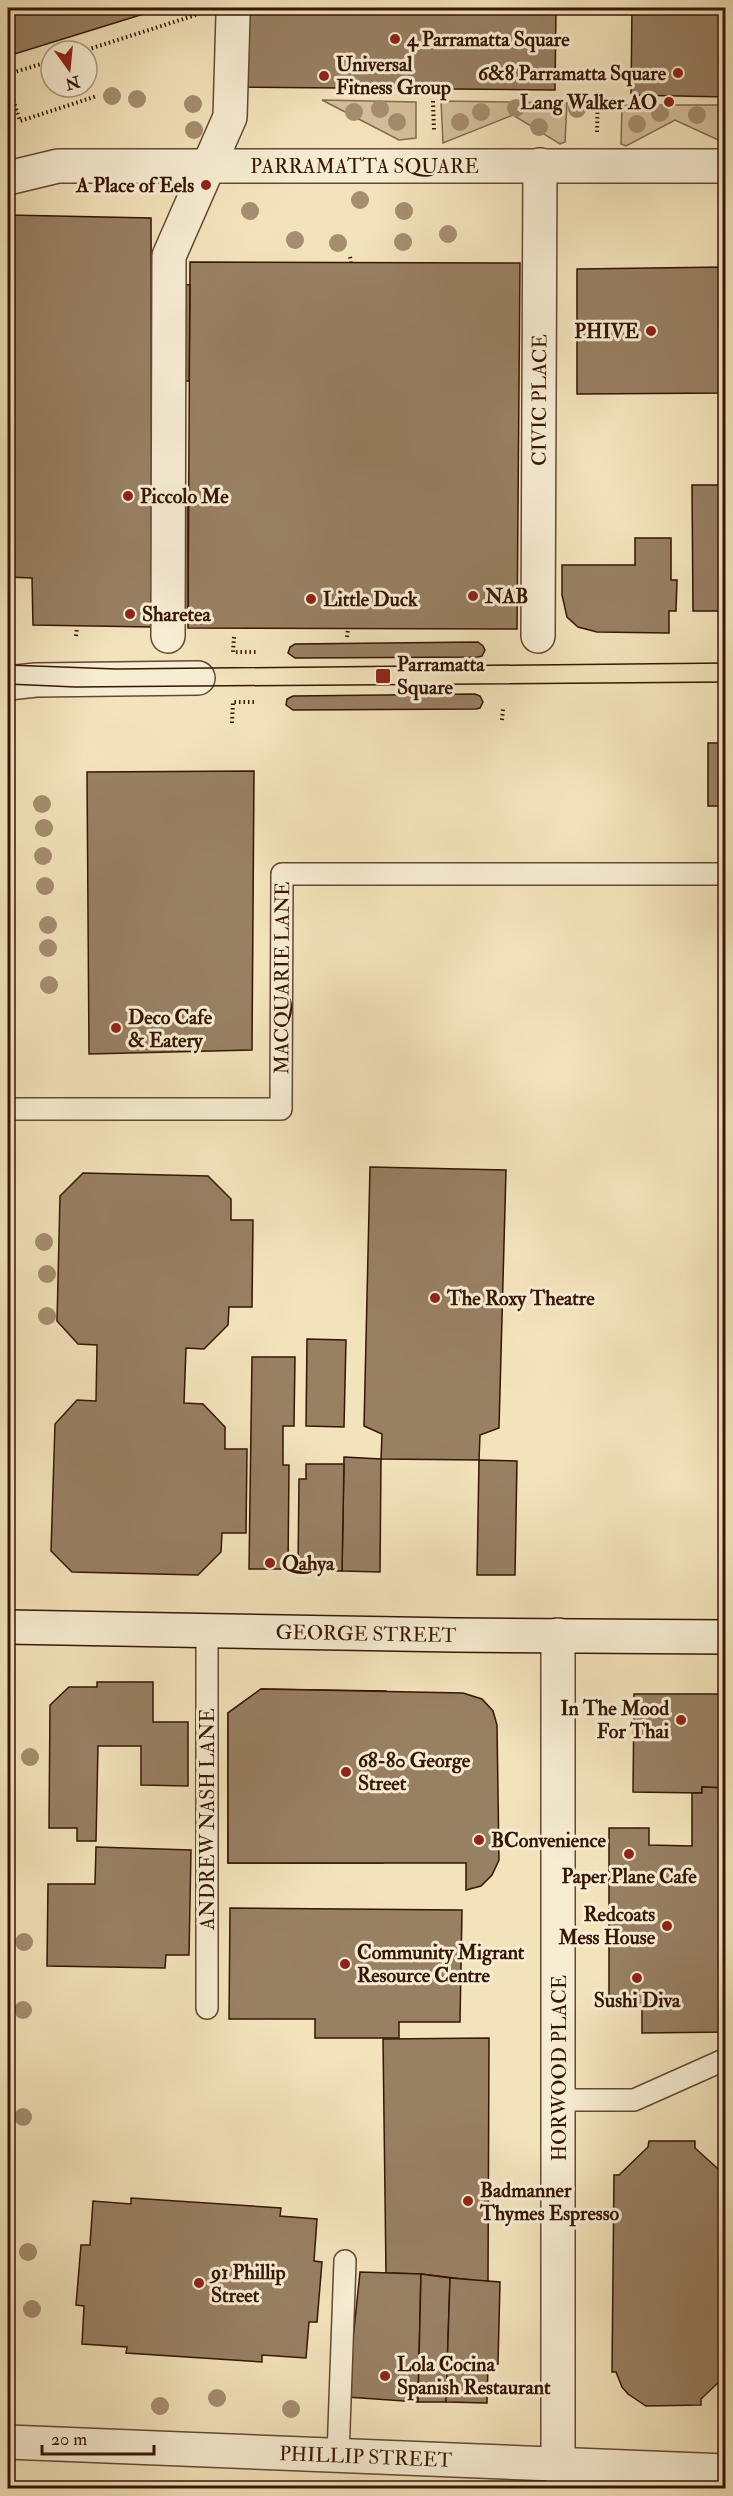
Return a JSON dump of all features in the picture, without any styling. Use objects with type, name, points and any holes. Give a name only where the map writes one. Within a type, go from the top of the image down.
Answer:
[{"type":"street","points":[[168,636],[169,256],[230,117],[220,13]]},
{"type":"street","name":"CIVIC PLACE","points":[[538,636],[540,165]]},
{"type":"street","name":"PARRAMATTA SQUARE","points":[[8,178],[58,166],[726,166]]},
{"type":"street","points":[[8,683],[36,680],[198,678]]},
{"type":"street","name":"GEORGE STREET","points":[[8,1627],[443,1635],[726,1637]]},
{"type":"street","name":"HORWOOD PLACE","points":[[558,1635],[558,2477]]},
{"type":"street","name":"PHILLIP STREET","points":[[8,2442],[338,2456],[558,2477],[726,2471]]},
{"type":"lane","name":"MACQUARIE LANE","points":[[8,1109],[281,1109],[282,874],[726,873]]},
{"type":"lane","name":"ANDREW NASH LANE","points":[[207,1630],[207,2008]]},
{"type":"lane","points":[[559,2100],[634,2100],[726,2059]]},
{"type":"lane","points":[[338,2456],[345,2261]]},
{"type":"path","points":[[99,46],[220,13]]},
{"type":"path","points":[[8,74],[39,65]]},
{"type":"path","points":[[8,83],[20,121],[88,99]]},
{"type":"path","points":[[8,114],[17,111]]},
{"type":"path","points":[[350,257],[351,262]]},
{"type":"path","points":[[76,636],[77,627]]},
{"type":"path","points":[[347,637],[348,628]]},
{"type":"path","points":[[234,636],[233,652],[256,652]]},
{"type":"path","points":[[232,723],[233,702],[256,702]]},
{"type":"path","points":[[502,709],[502,720]]},
{"type":"shaded area","points":[[322,100],[416,102],[416,138],[399,140]]},
{"type":"shaded area","points":[[441,101],[567,103],[565,142],[560,144],[513,115],[443,143]]},
{"type":"shaded area","points":[[622,105],[725,105],[725,143],[675,120],[626,146],[621,144]]},
{"type":"building","points":[[8,8],[163,8],[63,39],[39,39],[39,46],[8,56]]},
{"type":"building","name":"4 Parramatta Square","points":[[235,8],[556,8],[555,90],[234,87]]},
{"type":"building","name":"6&8 Parramatta Square","points":[[632,8],[726,8],[726,97],[631,95]]},
{"type":"building","points":[[8,215],[151,218],[152,627],[33,625],[32,578],[8,577]]},
{"type":"building","points":[[190,262],[520,263],[517,629],[188,628]]},
{"type":"building","name":"PHIVE","points":[[726,267],[726,393],[577,394],[577,269]]},
{"type":"building","points":[[174,284],[190,285],[189,381],[173,381]]},
{"type":"building","points":[[692,485],[726,485],[726,611],[693,611]]},
{"type":"building","points":[[174,490],[188,490],[188,615],[174,615]]},
{"type":"building","points":[[635,538],[671,538],[671,580],[677,580],[676,611],[669,611],[669,633],[597,632],[578,627],[567,617],[562,595],[562,565],[635,565]]},
{"type":"building","points":[[478,642],[485,650],[482,656],[478,657],[295,658],[288,653],[290,647],[295,644]]},
{"type":"building","points":[[475,694],[480,696],[483,702],[480,708],[476,709],[293,710],[286,705],[287,699],[293,696]]},
{"type":"building","points":[[708,743],[726,743],[726,806],[708,806]]},
{"type":"building","points":[[254,771],[252,1050],[89,1054],[87,772]]},
{"type":"building","name":"The Roxy Theatre","points":[[370,1167],[506,1170],[499,1428],[480,1435],[479,1460],[381,1459],[382,1434],[364,1426]]},
{"type":"building","points":[[83,1173],[208,1176],[231,1199],[231,1220],[253,1220],[252,1307],[229,1307],[228,1325],[204,1349],[186,1348],[184,1403],[203,1404],[225,1427],[225,1449],[247,1449],[246,1533],[222,1533],[221,1552],[198,1575],[72,1572],[51,1551],[55,1424],[77,1400],[96,1401],[97,1345],[78,1344],[57,1321],[60,1196]]},
{"type":"building","points":[[307,1339],[346,1340],[344,1427],[306,1426]]},
{"type":"building","points":[[252,1357],[295,1357],[294,1426],[283,1426],[283,1465],[289,1465],[288,1569],[249,1569]]},
{"type":"building","points":[[344,1457],[381,1459],[380,1572],[342,1571]]},
{"type":"building","points":[[479,1460],[517,1461],[515,1575],[477,1575]]},
{"type":"building","points":[[306,1464],[344,1464],[342,1571],[298,1571],[299,1479],[306,1479]]},
{"type":"building","points":[[97,1682],[153,1682],[153,1722],[188,1722],[188,1786],[141,1785],[141,1746],[98,1746],[96,1841],[77,1841],[77,1828],[49,1828],[50,1705],[69,1687],[97,1687]]},
{"type":"building","name":"68-80 George Street","points":[[261,1689],[386,1691],[418,1715],[465,1716],[463,1829],[410,1828],[383,1863],[228,1863],[228,1713]]},
{"type":"building","name":"68-80 George Street","points":[[261,1689],[463,1693],[482,1699],[493,1711],[497,1725],[499,1860],[492,1875],[481,1886],[466,1890],[466,1863],[228,1863],[228,1713]]},
{"type":"building","points":[[634,1694],[726,1694],[726,1788],[702,1787],[702,1793],[633,1792]]},
{"type":"building","name":"Redcoats Mess House","points":[[702,1787],[726,1788],[726,2032],[642,2033],[642,2005],[609,2005],[609,1828],[649,1828],[649,1845],[692,1846],[692,1793],[702,1793]]},
{"type":"building","points":[[96,1847],[191,1850],[189,1955],[166,1955],[165,1968],[47,1966],[48,1884],[95,1884]]},
{"type":"building","name":"Community Migrant Resource Centre","points":[[230,1908],[462,1910],[460,2022],[399,2022],[399,2038],[315,2038],[315,2019],[229,2019]]},
{"type":"building","points":[[489,2038],[488,2282],[421,2274],[386,2273],[383,2039]]},
{"type":"building","points":[[649,2141],[695,2141],[695,2148],[726,2176],[724,2377],[701,2399],[701,2405],[646,2406],[628,2394],[622,2387],[616,2372],[612,2372],[614,2175],[619,2175],[648,2147]]},
{"type":"building","name":"91 Phillip Street","points":[[131,2198],[281,2208],[280,2216],[317,2219],[314,2261],[322,2262],[317,2322],[309,2322],[306,2358],[262,2355],[262,2362],[126,2353],[127,2347],[82,2344],[84,2306],[76,2305],[81,2245],[90,2245],[93,2201],[131,2204]]},
{"type":"building","points":[[360,2272],[421,2274],[418,2402],[347,2397]]},
{"type":"building","points":[[421,2274],[450,2278],[446,2402],[418,2402]]},
{"type":"building","points":[[450,2278],[500,2282],[498,2364],[488,2364],[487,2403],[446,2402]]},
{"type":"tram line","points":[[8,665],[116,669],[726,663]]},
{"type":"tram line","points":[[8,684],[75,687],[726,682]]},
{"type":"place","name":"4 Parramatta Square","points":[[395,39]]},
{"type":"place","name":"6&8 Parramatta Square","points":[[678,73]]},
{"type":"place","name":"Universal Fitness Group","points":[[324,76]]},
{"type":"place","name":"Lang Walker AO","points":[[669,102]]},
{"type":"place","name":"A Place of Eels","points":[[206,185]]},
{"type":"place","name":"PHIVE","points":[[651,331]]},
{"type":"place","name":"Piccolo Me","points":[[128,496]]},
{"type":"place","name":"NAB","points":[[473,596]]},
{"type":"place","name":"Little Duck","points":[[311,599]]},
{"type":"place","name":"Sharetea","points":[[130,614]]},
{"type":"place","name":"Parramatta Square","points":[[383,676]]},
{"type":"place","name":"Deco Cafe & Eatery","points":[[116,1028]]},
{"type":"place","name":"The Roxy Theatre","points":[[435,1298]]},
{"type":"place","name":"Qahya","points":[[270,1563]]},
{"type":"place","name":"In The Mood For Thai","points":[[681,1720]]},
{"type":"place","name":"68-80 George Street","points":[[346,1772]]},
{"type":"place","name":"BConvenience","points":[[479,1840]]},
{"type":"place","name":"Paper Plane Cafe","points":[[629,1854]]},
{"type":"place","name":"Redcoats Mess House","points":[[667,1926]]},
{"type":"place","name":"Community Migrant Resource Centre","points":[[345,1964]]},
{"type":"place","name":"Sushi Diva","points":[[637,1978]]},
{"type":"place","name":"Badmanner Thymes Espresso","points":[[468,2201]]},
{"type":"place","name":"91 Phillip Street","points":[[199,2283]]},
{"type":"place","name":"Lola Cocina Spanish Restaurant","points":[[385,2376]]}]
